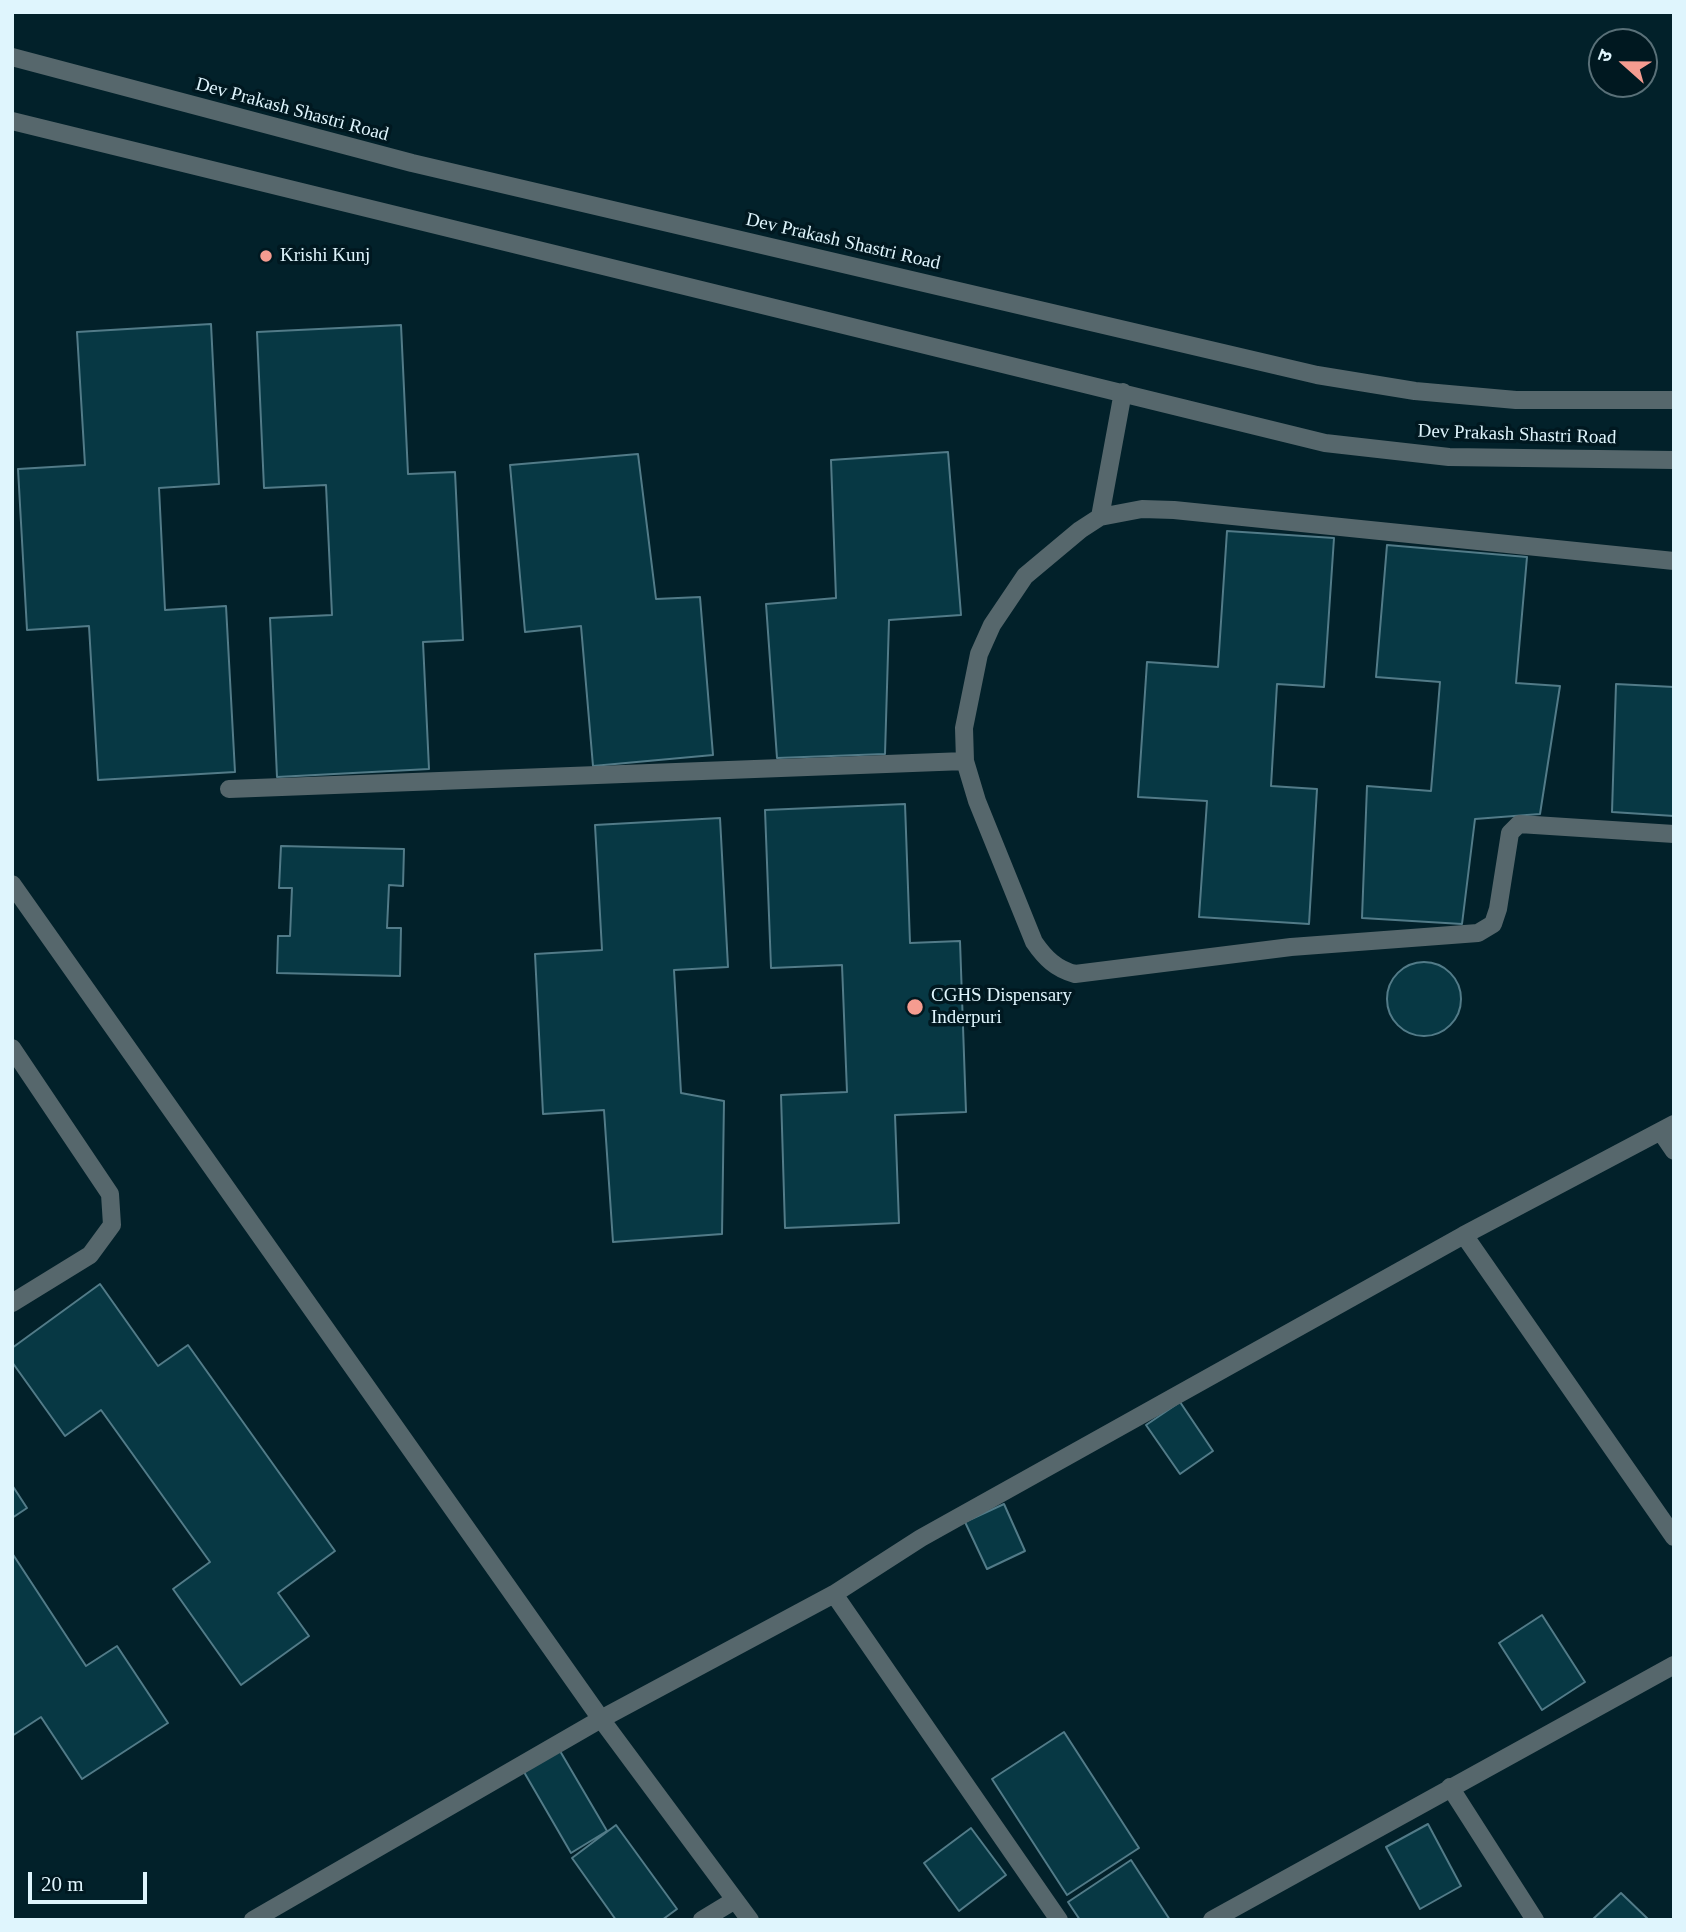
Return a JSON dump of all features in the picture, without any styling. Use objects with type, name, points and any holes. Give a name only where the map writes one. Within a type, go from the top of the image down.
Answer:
[{"type":"street","name":"Dev Prakash Shastri Road","points":[[12,57],[412,163],[1317,374],[1415,391],[1516,400],[1674,400]]},
{"type":"street","name":"Dev Prakash Shastri Road","points":[[12,121],[1338,444],[1449,457],[1674,460]]},
{"type":"street","points":[[1100,517],[1124,392]]},
{"type":"street","points":[[1674,561],[1174,510],[1142,509],[1100,517],[1052,552],[1025,576],[992,625],[979,654],[964,728],[965,761],[976,801],[1034,942],[1044,957],[1062,970],[1075,974],[1292,947],[1478,933],[1493,924],[1498,909],[1510,834],[1518,824],[1674,834]]},
{"type":"street","points":[[229,789],[965,761]]},
{"type":"street","points":[[12,884],[601,1719],[750,1920]]},
{"type":"street","points":[[12,1048],[110,1194],[112,1225],[90,1255],[12,1303]]},
{"type":"street","points":[[253,1920],[601,1719],[834,1594],[921,1538],[1464,1235],[1667,1128],[1674,1151]]},
{"type":"street","points":[[1464,1235],[1674,1537]]},
{"type":"street","points":[[834,1594],[1059,1920]]},
{"type":"street","points":[[1212,1920],[1674,1665]]},
{"type":"street","points":[[1450,1787],[1535,1920]]},
{"type":"street","points":[[702,1920],[735,1900]]},
{"type":"building","points":[[211,324],[219,484],[159,488],[165,610],[226,606],[235,772],[98,780],[89,626],[27,630],[18,469],[85,465],[77,332]]},
{"type":"building","points":[[401,325],[408,474],[455,472],[463,640],[423,642],[429,769],[277,777],[270,618],[332,615],[326,485],[264,488],[257,332]]},
{"type":"building","points":[[948,452],[961,615],[889,620],[885,754],[777,758],[766,604],[836,598],[831,460]]},
{"type":"building","points":[[638,454],[656,599],[700,597],[713,755],[593,766],[581,626],[525,632],[510,465]]},
{"type":"building","points":[[1227,531],[1334,538],[1324,687],[1277,684],[1271,786],[1317,789],[1309,924],[1199,917],[1207,801],[1138,797],[1147,662],[1218,667]]},
{"type":"building","points":[[1387,545],[1527,557],[1516,683],[1560,686],[1540,814],[1475,819],[1462,924],[1362,918],[1367,786],[1431,791],[1440,682],[1376,677]]},
{"type":"building","points":[[1616,684],[1674,687],[1674,816],[1612,812]]},
{"type":"building","points":[[905,804],[910,943],[960,941],[966,1112],[895,1115],[899,1223],[785,1228],[781,1095],[847,1092],[842,965],[771,968],[765,810]]},
{"type":"building","points":[[720,818],[728,967],[674,970],[681,1093],[724,1101],[722,1234],[613,1242],[604,1110],[543,1114],[535,954],[602,950],[595,825]]},
{"type":"building","points":[[281,846],[404,849],[403,886],[389,885],[387,928],[401,928],[400,976],[277,973],[278,936],[290,936],[292,888],[279,888]]},
{"type":"building","points":[[1417,962],[1431,962],[1445,968],[1455,978],[1461,999],[1459,1013],[1445,1030],[1431,1036],[1417,1036],[1403,1030],[1393,1020],[1387,1006],[1387,992],[1393,978],[1403,968]]},
{"type":"building","points":[[100,1284],[158,1366],[188,1345],[335,1551],[278,1593],[309,1636],[241,1685],[173,1589],[210,1562],[101,1410],[65,1436],[12,1362],[12,1348]]},
{"type":"building","points":[[1180,1402],[1213,1451],[1180,1474],[1146,1425]]},
{"type":"building","points":[[12,1485],[27,1508],[12,1518]]},
{"type":"building","points":[[1004,1504],[1025,1551],[987,1569],[965,1522]]},
{"type":"building","points":[[12,1553],[86,1666],[117,1646],[168,1723],[82,1779],[41,1717],[12,1736]]},
{"type":"building","points":[[1542,1615],[1585,1682],[1542,1710],[1499,1643]]},
{"type":"building","points":[[1064,1732],[1139,1848],[1067,1895],[992,1779]]},
{"type":"building","points":[[560,1751],[607,1831],[571,1853],[524,1772]]},
{"type":"building","points":[[1428,1824],[1461,1886],[1420,1909],[1386,1847]]},
{"type":"building","points":[[616,1825],[677,1909],[662,1920],[616,1920],[572,1858]]},
{"type":"building","points":[[971,1828],[1006,1875],[959,1911],[924,1863]]},
{"type":"building","points":[[1131,1860],[1170,1920],[1080,1920],[1068,1902]]},
{"type":"building","points":[[1621,1893],[1649,1920],[1592,1920]]},
{"type":"place","name":"Krishi Kunj","points":[[266,256]]},
{"type":"place","name":"CGHS Dispensary Inderpuri","points":[[915,1007]]}]
